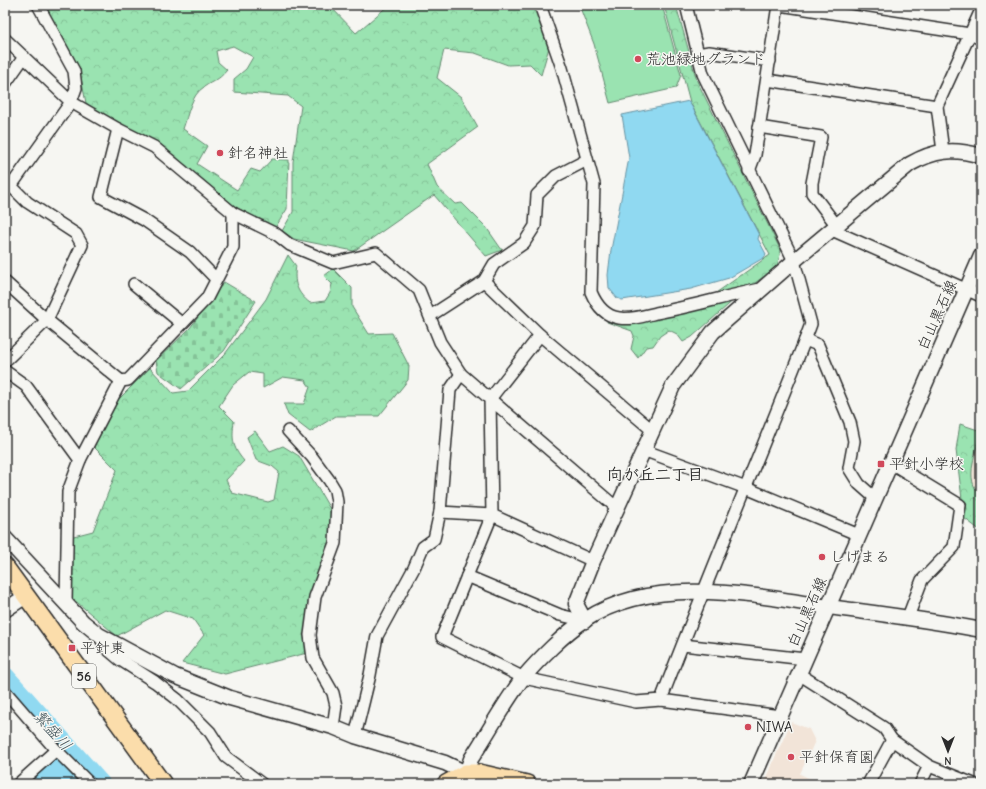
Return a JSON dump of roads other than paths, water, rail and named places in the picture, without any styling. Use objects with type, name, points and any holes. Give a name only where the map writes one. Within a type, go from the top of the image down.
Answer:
[{"type":"main road","name":"56","points":[[5,567],[16,603],[163,784]]},
{"type":"main road","name":"56","points":[[5,586],[149,784]]},
{"type":"main road","points":[[446,784],[466,773],[480,773],[527,784]]},
{"type":"street","points":[[5,361],[47,320],[82,245],[76,234],[27,202],[8,185],[71,102],[76,88],[74,71],[38,5]]},
{"type":"street","points":[[540,5],[562,68],[594,184],[591,292],[596,304],[606,313],[618,318],[634,318],[693,306],[728,295],[761,289]]},
{"type":"street","points":[[661,700],[703,591],[746,488],[811,324],[794,261],[703,74],[686,5]]},
{"type":"street","points":[[749,171],[755,155],[779,5],[970,34],[981,39]]},
{"type":"street","points":[[943,151],[938,106],[981,10]]},
{"type":"street","points":[[5,39],[71,102],[118,129],[154,147],[233,213],[276,234],[290,245],[333,263],[376,253],[420,290],[440,342],[461,374],[617,508]]},
{"type":"street","points":[[698,54],[709,52],[770,61]]},
{"type":"street","points":[[5,84],[24,57]]},
{"type":"street","points":[[767,80],[938,106]]},
{"type":"street","points":[[759,127],[821,137],[812,183],[812,193],[835,228],[981,296]]},
{"type":"street","points":[[118,129],[101,197],[144,220],[190,252],[216,279]]},
{"type":"street","points":[[585,621],[576,604],[593,561],[673,386],[713,332],[761,289],[910,164],[924,156],[943,151],[962,151],[981,156]]},
{"type":"street","points":[[430,316],[484,281],[494,264],[524,243],[536,226],[537,195],[556,176],[587,160]]},
{"type":"street","points":[[5,282],[47,320],[121,381],[128,380],[207,298],[233,247],[233,213]]},
{"type":"street","name":"白山黒石線","points":[[751,784],[981,256]]},
{"type":"street","points":[[484,281],[540,335],[652,430]]},
{"type":"street","points":[[134,284],[181,324]]},
{"type":"street","points":[[540,335],[490,399],[492,515],[442,637],[524,678],[636,702],[661,700],[780,716]]},
{"type":"street","points":[[805,340],[818,345],[850,422],[854,441],[849,468],[859,484],[876,499]]},
{"type":"street","points":[[5,371],[26,386],[80,460]]},
{"type":"street","points":[[355,736],[370,675],[377,636],[414,568],[423,547],[434,539],[440,512],[450,390],[461,374]]},
{"type":"street","points":[[66,603],[68,492],[80,460],[121,381]]},
{"type":"street","points":[[288,431],[312,457],[329,480],[335,490],[337,502],[335,543],[314,597],[310,635],[313,658],[333,693],[336,706],[333,727]]},
{"type":"street","points":[[643,450],[746,488],[859,535]]},
{"type":"street","points":[[891,463],[960,505],[954,547],[922,580],[908,617]]},
{"type":"street","points":[[440,512],[492,515],[593,561]]},
{"type":"street","points":[[5,538],[66,603],[99,635],[175,676],[201,688],[265,709],[333,727],[355,736],[445,763],[466,773],[471,760],[524,678],[559,642],[585,621],[604,610],[643,597],[703,591],[793,601],[908,617],[981,630]]},
{"type":"street","points":[[467,576],[560,615],[585,621]]},
{"type":"street","points":[[99,635],[106,648],[119,659],[155,682],[177,699],[210,732],[226,757],[262,784]]},
{"type":"street","points":[[683,645],[805,660]]},
{"type":"street","points":[[799,674],[884,728],[892,740],[929,766],[974,784]]},
{"type":"street","points":[[7,696],[56,750],[90,784]]},
{"type":"street","points":[[868,784],[892,740]]},
{"type":"street","points":[[18,784],[56,750]]},
{"type":"street","points":[[920,784],[929,766]]},
{"type":"water","points":[[689,101],[759,235],[758,239],[766,254],[765,257],[729,278],[691,289],[622,300],[617,298],[609,288],[608,275],[611,250],[629,158],[622,115]]},
{"type":"water","points":[[56,757],[79,784],[26,784]]},
{"type":"waterway","name":"繁盛川","points":[[5,676],[101,784]]},
{"type":"place","name":"荒池緑地グランド","points":[[638,59]]},
{"type":"place","name":"針名神社","points":[[220,153]]},
{"type":"place","name":"平針小学校","points":[[881,464]]},
{"type":"place","name":"しげまる","points":[[822,557]]},
{"type":"place","name":"平針東","points":[[72,648]]},
{"type":"place","name":"NIWA","points":[[748,727]]},
{"type":"place","name":"平針保育園","points":[[791,757]]},
{"type":"district","name":"向が丘二丁目","points":[[655,474]]}]
